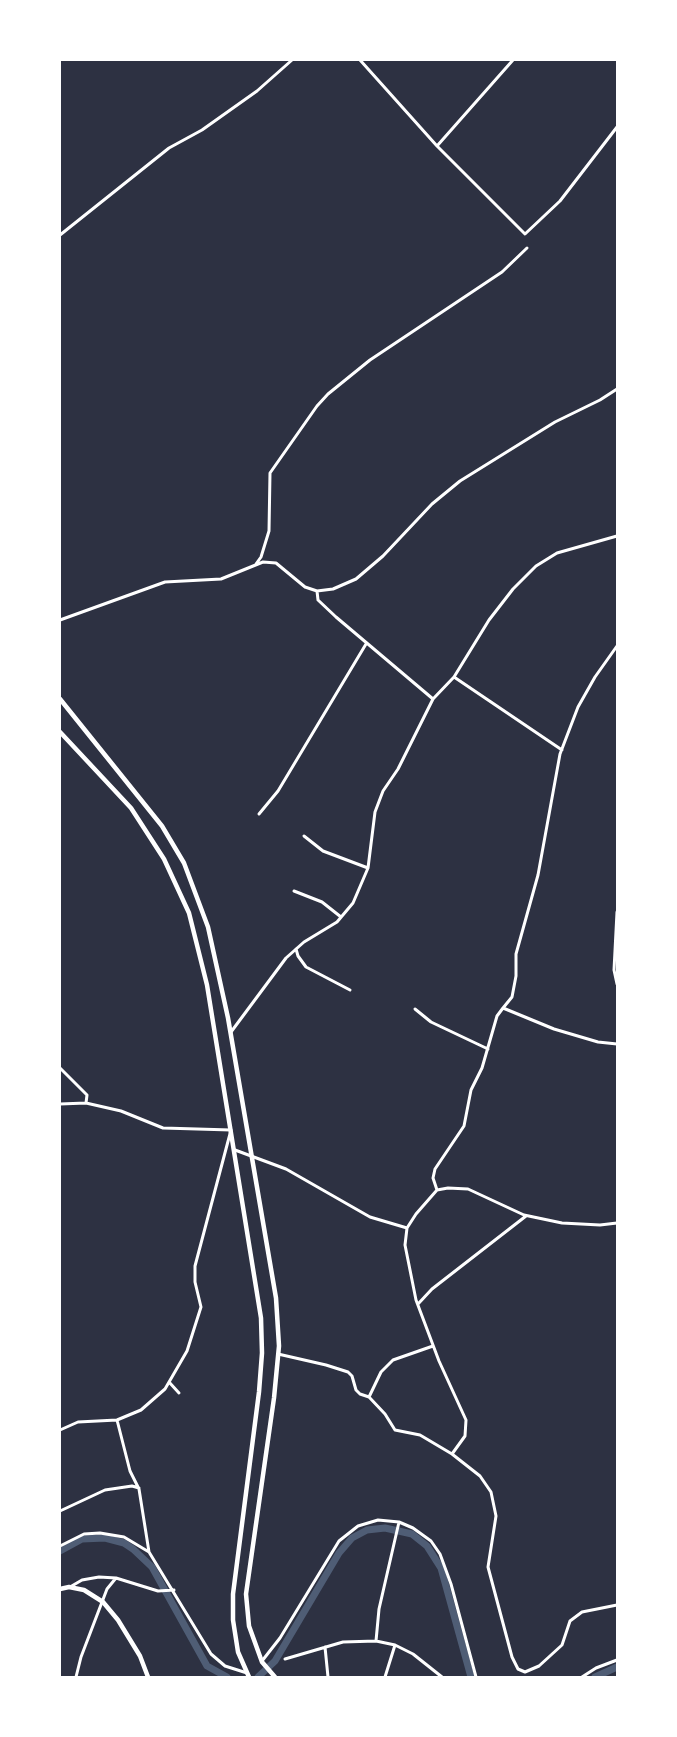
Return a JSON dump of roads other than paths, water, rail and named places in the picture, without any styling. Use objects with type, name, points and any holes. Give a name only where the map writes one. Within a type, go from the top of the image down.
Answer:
[{"type":"main road","points":[[60,699],[162,826],[184,863],[208,927],[230,1032],[276,1298],[278,1354],[274,1398],[246,1594],[249,1626],[263,1663],[275,1677]]},
{"type":"main road","points":[[60,732],[131,808],[164,859],[189,914],[207,985],[261,1318],[262,1353],[259,1392],[233,1594],[233,1620],[237,1644],[248,1675]]},
{"type":"main road","points":[[60,1589],[69,1587],[84,1590],[103,1602],[118,1620],[140,1656],[148,1677]]},
{"type":"street","points":[[60,235],[169,148],[202,130],[258,91],[292,60]]},
{"type":"street","points":[[360,60],[437,146],[525,234],[560,201],[617,127]]},
{"type":"street","points":[[437,146],[513,60]]},
{"type":"street","points":[[255,564],[261,558],[269,532],[270,473],[317,406],[328,394],[370,360],[502,272],[527,248]]},
{"type":"street","points":[[60,620],[165,582],[221,579],[255,564],[276,563],[305,587],[317,592],[333,589],[356,578],[383,556],[432,504],[460,481],[555,422],[600,400],[617,389]]},
{"type":"street","points":[[230,1032],[276,968],[296,950],[341,917],[353,903],[368,868],[375,812],[384,791],[398,769],[433,699],[454,677],[489,620],[513,589],[536,566],[557,554],[617,536]]},
{"type":"street","points":[[317,592],[318,600],[366,644],[433,699]]},
{"type":"street","points":[[259,814],[278,791],[366,644]]},
{"type":"street","points":[[437,1190],[433,1178],[436,1169],[440,1160],[461,1134],[471,1090],[488,1049],[497,1016],[512,997],[516,976],[516,954],[538,875],[550,815],[552,790],[562,750],[578,707],[595,677],[617,646]]},
{"type":"street","points":[[454,677],[562,750]]},
{"type":"street","points":[[304,836],[324,851],[368,868]]},
{"type":"street","points":[[294,890],[322,902],[341,917]]},
{"type":"street","points":[[617,912],[614,970],[617,984]]},
{"type":"street","points":[[296,950],[306,967],[350,990]]},
{"type":"street","points":[[503,1008],[554,1029],[598,1042],[617,1044]]},
{"type":"street","points":[[415,1009],[431,1022],[488,1049]]},
{"type":"street","points":[[60,1068],[88,1095],[86,1103]]},
{"type":"street","points":[[60,1104],[86,1103],[122,1111],[163,1128],[231,1130],[195,1266],[195,1282],[201,1308],[187,1351],[165,1389],[141,1410],[117,1420],[78,1422],[60,1430]]},
{"type":"street","points":[[235,1150],[286,1169],[370,1217],[407,1228]]},
{"type":"street","points":[[452,1454],[465,1436],[466,1420],[433,1346],[418,1304],[405,1245],[407,1228],[416,1214],[437,1190],[448,1188],[468,1189],[526,1216],[562,1223],[600,1225],[617,1223]]},
{"type":"street","points":[[418,1304],[432,1288],[526,1216]]},
{"type":"street","points":[[369,1397],[381,1372],[393,1360],[433,1346]]},
{"type":"street","points":[[278,1354],[326,1364],[348,1372],[352,1376],[356,1390],[360,1394],[369,1397],[385,1414],[395,1430],[420,1434],[452,1454],[480,1476],[491,1492],[496,1516],[488,1567],[512,1657],[518,1669],[525,1672],[539,1666],[562,1645],[570,1621],[582,1612],[617,1605]]},
{"type":"street","points":[[169,1382],[179,1393]]},
{"type":"street","points":[[117,1420],[130,1470],[140,1489],[150,1552],[211,1654],[225,1666],[248,1675]]},
{"type":"street","points":[[60,1511],[105,1490],[132,1486],[140,1489]]},
{"type":"street","points":[[263,1663],[339,1541],[358,1526],[378,1520],[414,1528],[431,1541],[440,1554],[451,1584],[476,1677]]},
{"type":"street","points":[[376,1641],[379,1609],[398,1524]]},
{"type":"street","points":[[60,1546],[84,1534],[100,1532],[124,1538],[150,1552]]},
{"type":"street","points":[[69,1587],[82,1580],[99,1577],[116,1578],[158,1591],[174,1590]]},
{"type":"street","points":[[76,1677],[84,1648],[107,1588],[116,1578]]},
{"type":"street","points":[[285,1658],[343,1642],[376,1641],[395,1645],[413,1654],[442,1677]]},
{"type":"street","points":[[385,1677],[395,1645]]},
{"type":"street","points":[[326,1647],[328,1677]]},
{"type":"street","points":[[582,1677],[596,1668],[617,1660]]},
{"type":"waterway","points":[[258,1677],[275,1661],[339,1553],[352,1538],[367,1530],[385,1528],[412,1534],[427,1546],[441,1568],[471,1677]]},
{"type":"waterway","points":[[60,1551],[82,1539],[105,1538],[124,1543],[133,1549],[152,1567],[207,1666],[227,1677]]},
{"type":"waterway","points":[[595,1677],[617,1667]]}]
